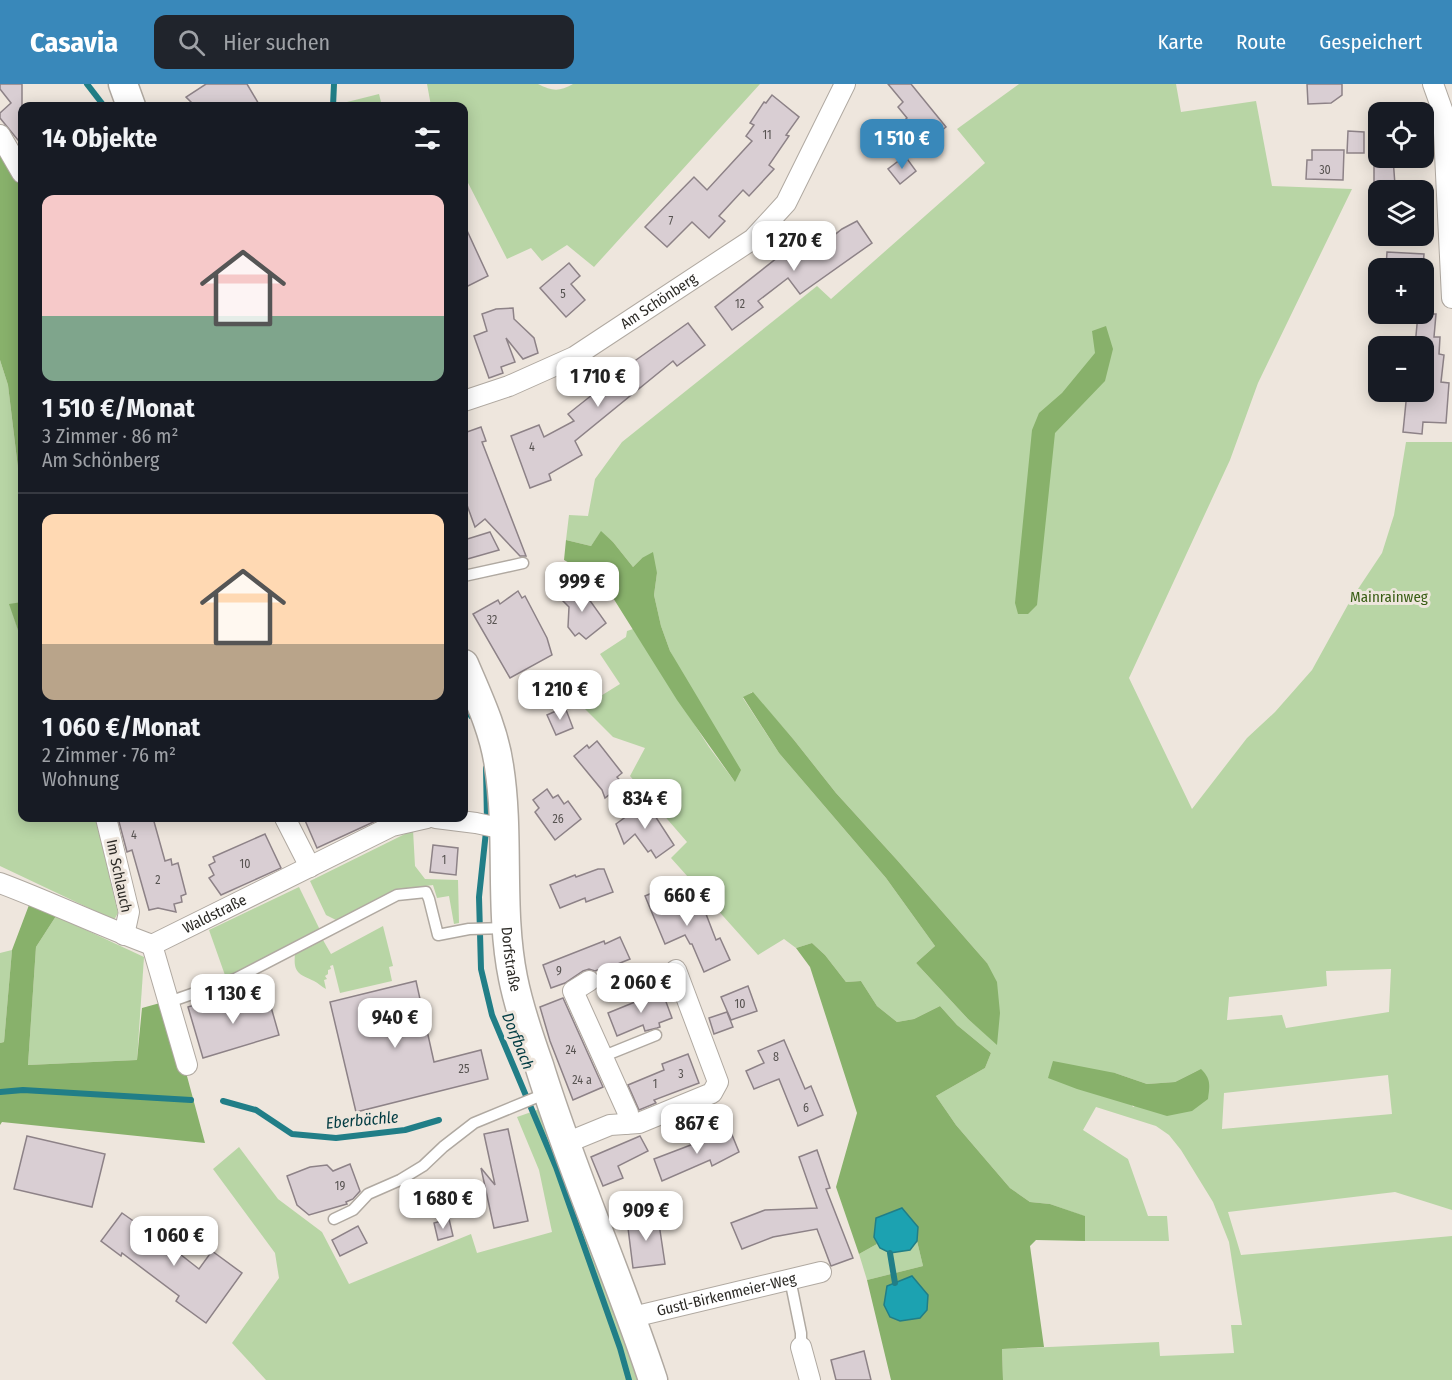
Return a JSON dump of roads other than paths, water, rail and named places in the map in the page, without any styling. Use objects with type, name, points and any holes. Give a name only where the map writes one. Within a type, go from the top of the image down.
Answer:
[{"type":"main road","points":[[123,84],[130,102]]},
{"type":"main road","name":"Dorfstraße","points":[[468,674],[486,717],[499,763],[503,795],[498,929],[541,1096],[566,1143],[633,1317],[653,1380]]},
{"type":"street","name":"Am Schönberg","points":[[468,400],[509,386],[574,357],[753,238],[786,203],[845,84]]},
{"type":"street","points":[[1433,84],[1443,112],[1452,298]]},
{"type":"street","points":[[0,135],[18,166]]},
{"type":"street","name":"Im Schlauch","points":[[107,822],[129,912],[124,935]]},
{"type":"street","points":[[287,822],[310,867]]},
{"type":"street","name":"Waldstraße","points":[[152,945],[392,826],[410,822]]},
{"type":"street","points":[[468,822],[500,828]]},
{"type":"street","points":[[0,882],[152,945],[187,1065]]},
{"type":"street","points":[[566,1143],[610,1125],[639,1123],[712,1093],[718,1082],[676,970]]},
{"type":"street","points":[[589,981],[573,991],[628,1113],[626,1124]]},
{"type":"street","name":"Gustl-Birkenmeier-Weg","points":[[633,1317],[821,1272]]},
{"type":"street","points":[[801,1347],[810,1380]]},
{"type":"lane","points":[[468,575],[523,563]]},
{"type":"lane","points":[[169,1002],[235,979],[397,895],[426,892],[438,935],[498,929]]},
{"type":"lane","points":[[604,1056],[656,1035]]},
{"type":"lane","points":[[334,1219],[352,1210],[368,1194],[400,1180],[423,1166],[474,1123],[541,1096]]},
{"type":"lane","points":[[790,1279],[801,1333],[801,1347]]},
{"type":"water","points":[[902,1208],[918,1227],[917,1241],[910,1250],[890,1253],[880,1248],[874,1237],[876,1218]]},
{"type":"water","points":[[912,1276],[928,1295],[927,1310],[920,1318],[900,1321],[890,1317],[884,1305],[887,1286]]},
{"type":"waterway","name":"Dorfbach","points":[[87,84],[101,102]]},
{"type":"waterway","points":[[333,102],[334,84]]},
{"type":"waterway","name":"Dorfbach","points":[[468,709],[471,716]]},
{"type":"waterway","name":"Dorfbach","points":[[486,768],[487,822],[479,897],[481,969],[492,1015],[556,1167],[620,1348],[629,1380]]},
{"type":"waterway","name":"Eberbächle","points":[[0,1092],[23,1090],[191,1100]]},
{"type":"waterway","name":"Eberbächle","points":[[223,1101],[256,1110],[292,1134],[336,1138],[405,1130],[439,1120]]},
{"type":"waterway","points":[[890,1253],[895,1283]]},
{"type":"park label","name":"Mainrainweg","points":[[1389,597]]}]
